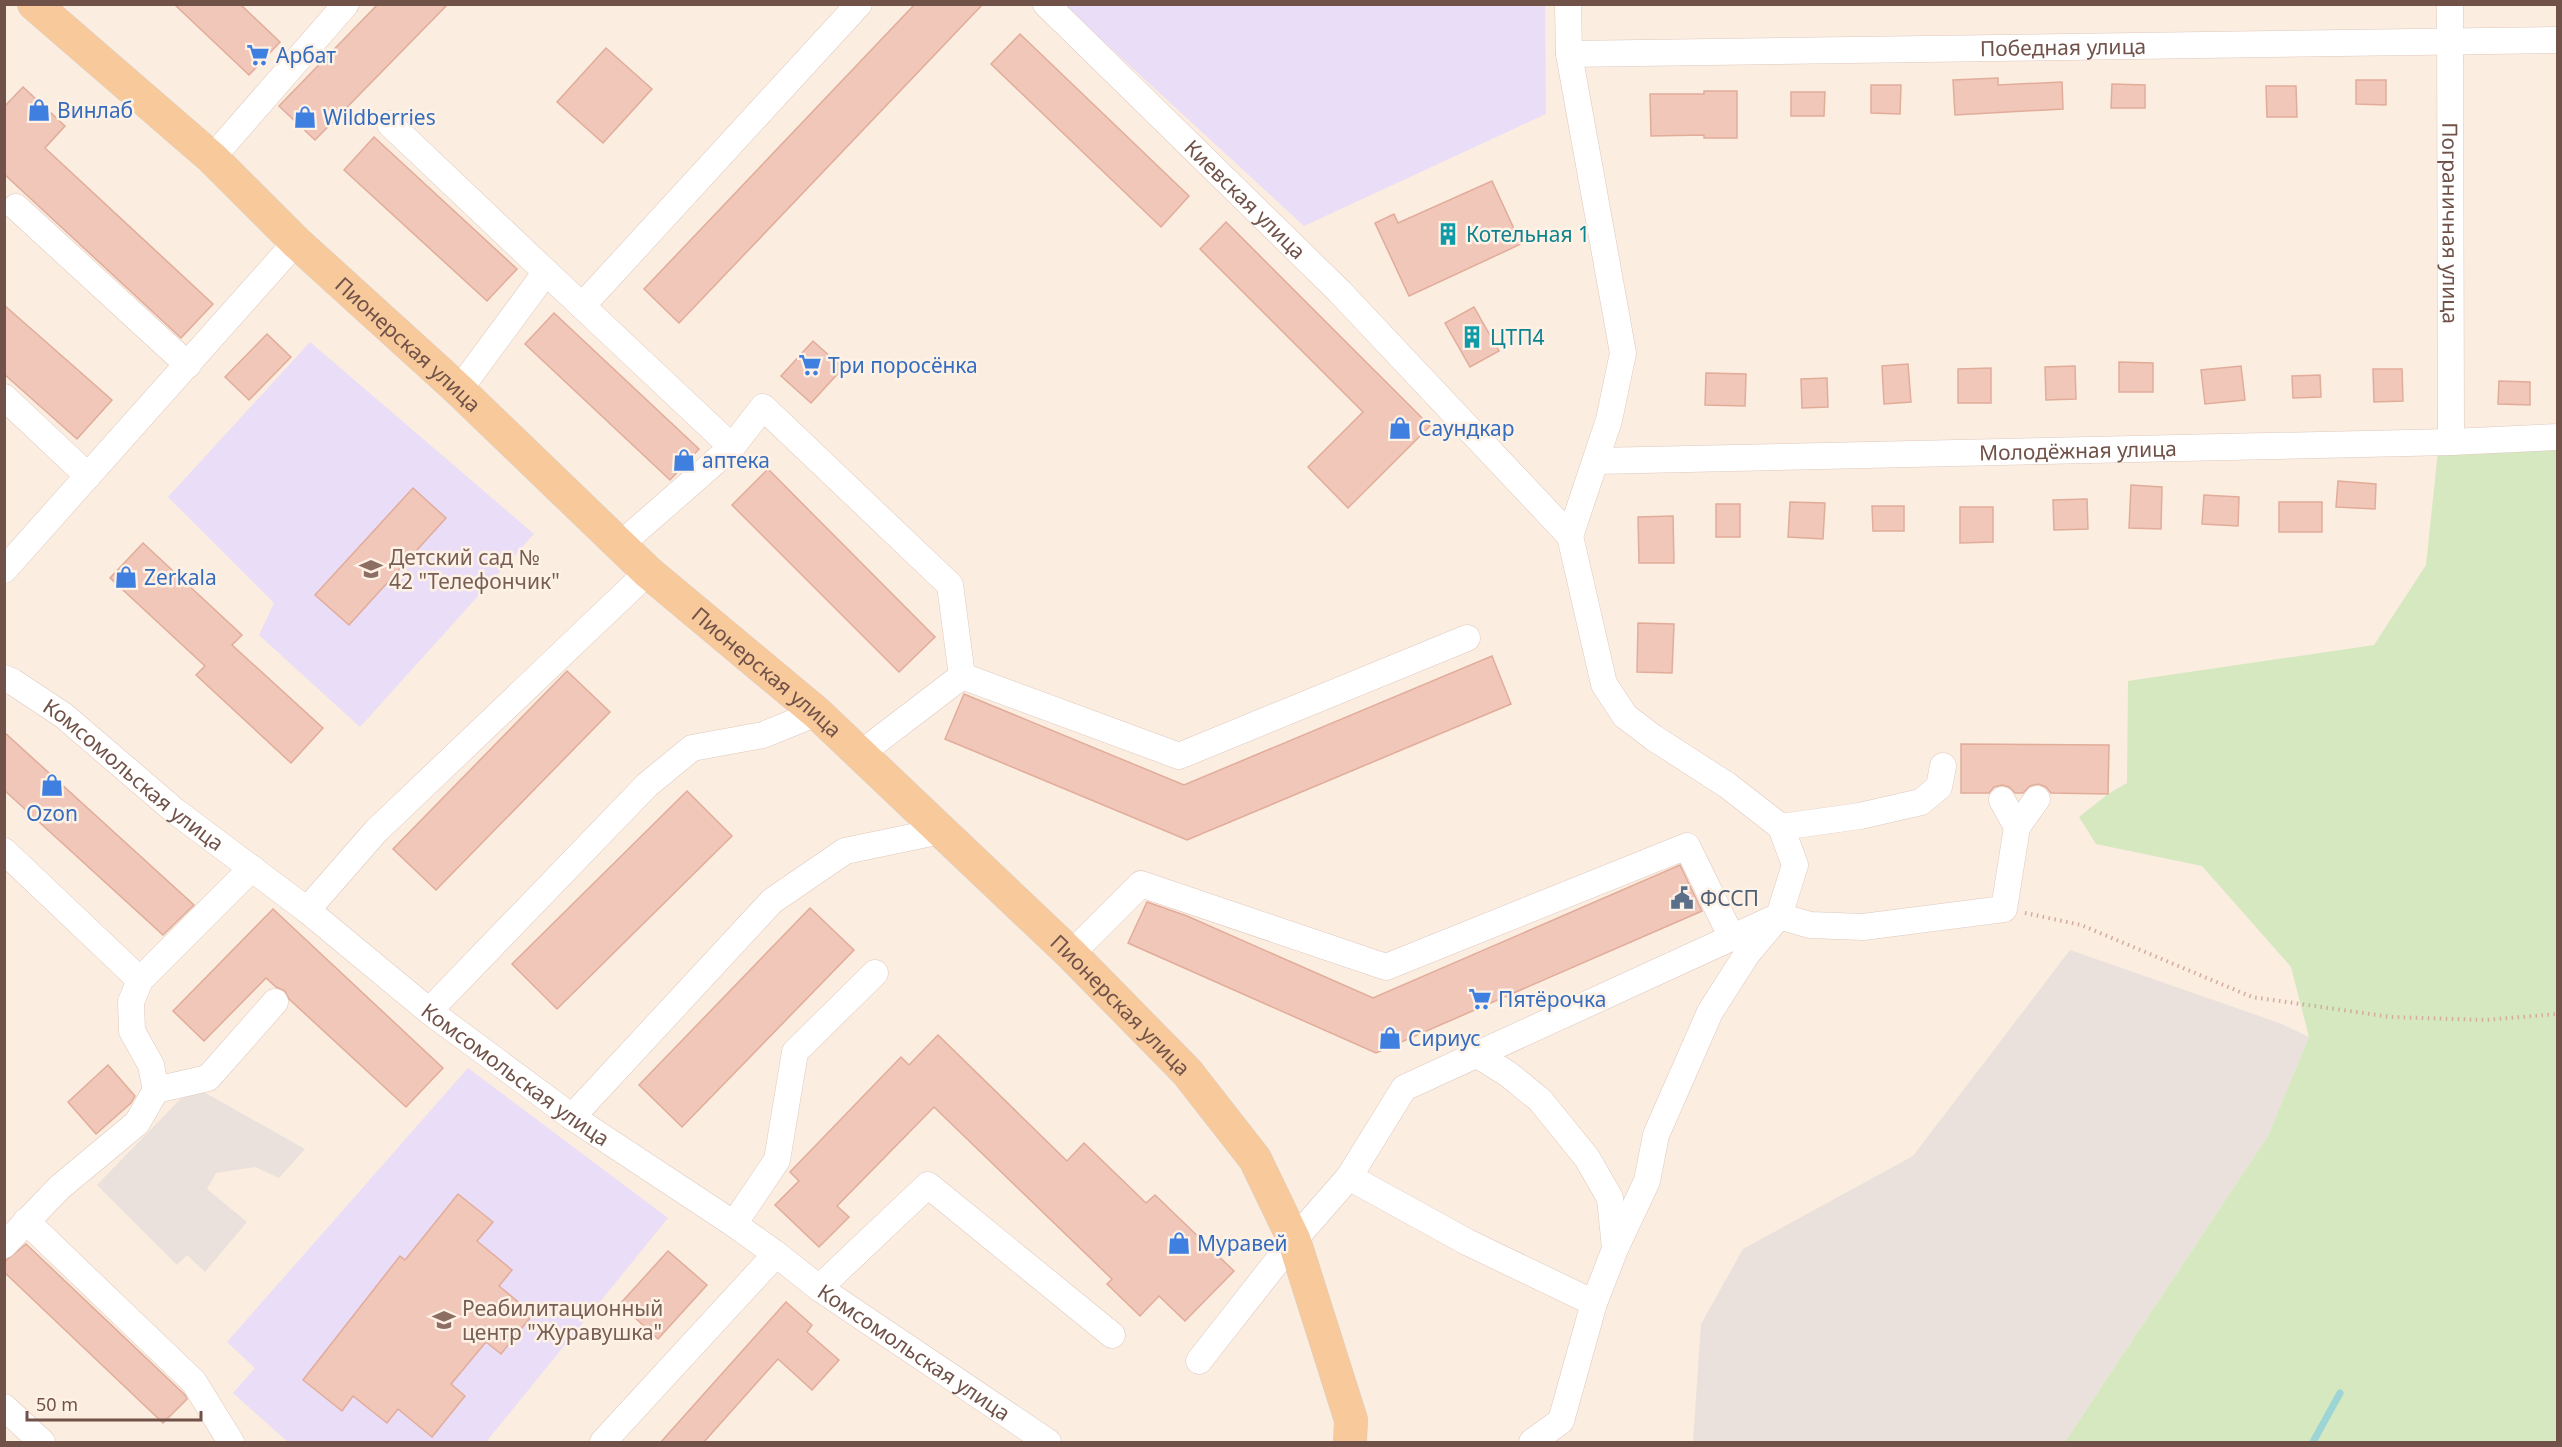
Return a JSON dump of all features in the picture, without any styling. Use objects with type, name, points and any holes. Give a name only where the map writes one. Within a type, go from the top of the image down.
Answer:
[{"type":"main road","name":"Пионерская улица","points":[[34,4],[212,158],[296,242],[459,390],[648,572],[817,713],[1071,954],[1187,1072],[1255,1159],[1294,1240],[1351,1420],[1350,1443]]},
{"type":"street","points":[[212,158],[346,4]]},
{"type":"street","points":[[582,306],[859,4]]},
{"type":"street","name":"Киевская улица","points":[[1046,4],[1339,291],[1570,536]]},
{"type":"street","points":[[1532,1443],[1561,1421],[1594,1303],[1615,1249],[1647,1181],[1656,1135],[1710,1012],[1748,954],[1779,916],[1795,865],[1780,827],[1726,785],[1654,738],[1625,716],[1604,684],[1570,536],[1609,420],[1623,353],[1569,54],[1568,4]]},
{"type":"street","name":"Пограничная улица","points":[[2450,4],[2451,442]]},
{"type":"street","name":"Победная улица","points":[[1569,54],[2558,40]]},
{"type":"street","points":[[390,124],[732,447]]},
{"type":"street","points":[[16,207],[188,365]]},
{"type":"street","points":[[4,570],[296,242]]},
{"type":"street","points":[[459,390],[546,272]]},
{"type":"street","points":[[4,397],[88,476]]},
{"type":"street","points":[[621,544],[732,447],[763,407],[950,585],[962,676]]},
{"type":"street","name":"Молодёжная улица","points":[[1596,461],[2451,442],[2558,436]]},
{"type":"street","points":[[307,910],[376,831],[648,572]]},
{"type":"street","points":[[962,676],[1179,756],[1467,638]]},
{"type":"street","points":[[860,754],[962,676]]},
{"type":"street","name":"Комсомольская улица","points":[[4,678],[14,682],[63,715],[175,811],[307,910],[429,1011],[572,1117],[734,1224],[819,1288],[1048,1443]]},
{"type":"street","points":[[429,1011],[646,785],[692,748],[763,735],[817,713]]},
{"type":"street","points":[[1780,827],[1860,816],[1921,802],[1939,787],[1943,766]]},
{"type":"street","points":[[1198,1361],[1294,1240],[1349,1177],[1404,1088],[1779,916],[1810,925],[1863,927],[2004,909],[2017,827],[2037,799]]},
{"type":"street","points":[[2002,800],[2017,827]]},
{"type":"street","points":[[572,1117],[772,901],[845,851],[941,831]]},
{"type":"street","points":[[1071,954],[1141,884],[1386,967],[1687,846],[1732,938]]},
{"type":"street","points":[[4,851],[140,980]]},
{"type":"street","points":[[4,1245],[60,1187],[137,1123],[156,1090],[151,1065],[132,1031],[131,1002],[140,980],[252,868]]},
{"type":"street","points":[[734,1224],[777,1160],[795,1052],[875,973]]},
{"type":"street","points":[[156,1090],[208,1078],[275,1002]]},
{"type":"street","points":[[1476,1054],[1508,1074],[1540,1100],[1587,1158],[1610,1198],[1615,1249]]},
{"type":"street","points":[[1349,1177],[1467,1242],[1594,1303]]},
{"type":"street","points":[[819,1288],[928,1185],[1112,1335]]},
{"type":"street","points":[[26,1221],[194,1382],[211,1406],[231,1443]]},
{"type":"street","points":[[603,1443],[776,1254]]},
{"type":"street","points":[[4,1407],[42,1443]]},
{"type":"path","points":[[2004,909],[2081,925],[2252,997],[2391,1017],[2486,1020],[2558,1014]]},
{"type":"shaded area","points":[[1064,5],[1545,5],[1546,114],[1304,226]]},
{"type":"shaded area","name":"Детский сад № 42 \"Телефончик\"","points":[[310,342],[534,534],[360,727],[259,635],[274,603],[168,497]]},
{"type":"shaded area","points":[[2070,950],[2282,1024],[2309,1037],[2268,1136],[2065,1442],[1693,1442],[1701,1324],[1743,1249],[1913,1156]]},
{"type":"shaded area","points":[[468,1068],[668,1218],[486,1442],[288,1442],[233,1393],[255,1368],[227,1342]]},
{"type":"shaded area","points":[[193,1086],[305,1149],[279,1178],[255,1167],[216,1173],[207,1189],[247,1222],[205,1272],[187,1255],[177,1265],[97,1185]]},
{"type":"green space","points":[[2557,446],[2557,1442],[2065,1442],[2268,1136],[2309,1037],[2291,967],[2202,866],[2096,844],[2079,817],[2108,794],[2127,783],[2128,681],[2374,645],[2426,565],[2438,451]]},
{"type":"building","points":[[174,4],[240,4],[280,42],[249,75]]},
{"type":"building","points":[[378,4],[448,4],[315,140],[279,106]]},
{"type":"building","points":[[915,4],[983,4],[679,323],[644,289]]},
{"type":"building","points":[[1020,34],[1189,196],[1161,227],[991,64]]},
{"type":"building","points":[[606,48],[652,89],[603,143],[557,102]]},
{"type":"building","points":[[1998,78],[1998,85],[2062,82],[2063,109],[1955,115],[1953,80]]},
{"type":"building","points":[[2356,80],[2386,80],[2386,105],[2356,104]]},
{"type":"building","points":[[2112,84],[2145,85],[2145,108],[2111,108]]},
{"type":"building","points":[[1871,85],[1901,85],[1900,114],[1871,113]]},
{"type":"building","points":[[2266,86],[2296,86],[2297,117],[2267,117]]},
{"type":"building","points":[[23,87],[65,126],[45,148],[213,304],[181,338],[4,174],[4,107]]},
{"type":"building","points":[[1704,91],[1737,91],[1737,138],[1704,138],[1704,135],[1651,136],[1650,94],[1704,94]]},
{"type":"building","points":[[1791,92],[1825,92],[1824,116],[1791,116]]},
{"type":"building","points":[[374,137],[517,269],[487,301],[344,170]]},
{"type":"building","name":"Котельная 1","points":[[1492,181],[1521,244],[1409,296],[1375,223],[1394,214],[1398,223]]},
{"type":"building","points":[[1226,222],[1430,426],[1348,508],[1308,467],[1363,412],[1200,249]]},
{"type":"building","points":[[4,305],[112,400],[77,439],[4,374]]},
{"type":"building","name":"ЦТП4","points":[[1474,307],[1499,351],[1470,367],[1445,323]]},
{"type":"building","points":[[554,313],[699,449],[670,480],[525,344]]},
{"type":"building","points":[[267,334],[291,357],[249,400],[225,377]]},
{"type":"building","points":[[813,341],[843,368],[811,403],[781,376]]},
{"type":"building","points":[[2119,362],[2153,363],[2153,392],[2119,392]]},
{"type":"building","points":[[1908,364],[1911,402],[1884,404],[1882,366]]},
{"type":"building","points":[[2075,366],[2076,399],[2046,400],[2045,367]]},
{"type":"building","points":[[2241,366],[2245,400],[2205,404],[2201,370]]},
{"type":"building","points":[[1991,368],[1991,403],[1958,403],[1958,369]]},
{"type":"building","points":[[2373,369],[2402,369],[2403,401],[2374,402]]},
{"type":"building","points":[[1706,373],[1746,374],[1745,406],[1705,405]]},
{"type":"building","points":[[2320,375],[2321,397],[2293,398],[2292,376]]},
{"type":"building","points":[[1827,378],[1828,407],[1802,408],[1801,379]]},
{"type":"building","points":[[2499,381],[2530,382],[2530,405],[2498,404]]},
{"type":"building","points":[[768,469],[935,637],[899,672],[732,505]]},
{"type":"building","points":[[2338,481],[2376,484],[2375,509],[2336,507]]},
{"type":"building","points":[[2131,485],[2162,487],[2161,529],[2129,528]]},
{"type":"building","points":[[413,488],[446,518],[349,625],[315,595]]},
{"type":"building","points":[[2204,495],[2239,497],[2238,526],[2202,524]]},
{"type":"building","points":[[2087,499],[2088,529],[2054,530],[2053,500]]},
{"type":"building","points":[[1790,502],[1825,503],[1823,539],[1788,537]]},
{"type":"building","points":[[2279,502],[2322,502],[2322,532],[2279,532]]},
{"type":"building","points":[[1716,504],[1740,504],[1740,537],[1716,537]]},
{"type":"building","points":[[1872,506],[1904,506],[1904,531],[1873,531]]},
{"type":"building","points":[[1960,507],[1993,507],[1993,542],[1960,543]]},
{"type":"building","points":[[1673,516],[1674,563],[1639,563],[1638,517]]},
{"type":"building","points":[[143,543],[242,635],[232,645],[323,728],[291,763],[196,675],[205,666],[110,578]]},
{"type":"building","points":[[1638,623],[1674,624],[1672,673],[1637,672]]},
{"type":"building","points":[[1492,656],[1511,704],[1187,840],[945,739],[964,694],[1184,785]]},
{"type":"building","points":[[567,671],[610,712],[436,890],[393,849]]},
{"type":"building","points":[[4,732],[194,905],[163,935],[4,790]]},
{"type":"building","points":[[1961,744],[2109,745],[2108,794],[2051,793],[2046,787],[2038,784],[2030,786],[2023,793],[2015,793],[2009,787],[2002,785],[1994,787],[1989,793],[1961,793]]},
{"type":"building","points":[[687,791],[732,836],[557,1009],[512,964]]},
{"type":"building","points":[[1680,865],[1702,911],[1376,1053],[1128,943],[1147,902],[1187,916],[1373,998]]},
{"type":"building","points":[[810,908],[854,950],[682,1127],[639,1085]]},
{"type":"building","points":[[273,909],[443,1068],[406,1107],[289,999],[285,991],[266,978],[204,1041],[173,1011]]},
{"type":"building","points":[[938,1035],[1067,1161],[1084,1143],[1146,1203],[1155,1195],[1234,1271],[1185,1321],[1159,1296],[1140,1316],[1107,1284],[1112,1279],[934,1107],[837,1206],[849,1217],[819,1247],[775,1205],[799,1181],[790,1172],[901,1057],[909,1065]]},
{"type":"building","points":[[108,1065],[135,1096],[131,1103],[96,1134],[68,1102]]},
{"type":"building","points":[[458,1194],[493,1222],[477,1241],[512,1270],[499,1286],[533,1314],[501,1354],[486,1342],[451,1384],[465,1396],[432,1437],[398,1409],[387,1423],[353,1396],[342,1411],[303,1380],[400,1256],[405,1260]]},
{"type":"building","points":[[26,1244],[185,1395],[187,1399],[163,1423],[4,1272],[4,1262]]},
{"type":"building","points":[[668,1251],[707,1285],[658,1339],[620,1304]]},
{"type":"building","points":[[786,1302],[812,1325],[807,1332],[839,1360],[812,1390],[778,1359],[703,1443],[660,1443]]},
{"type":"waterway","points":[[2313,1442],[2340,1393]]},
{"type":"place","name":"Арбат","points":[[258,55]]},
{"type":"place","name":"Винлаб","points":[[39,110]]},
{"type":"place","name":"Wildberries","points":[[305,117]]},
{"type":"place","name":"Котельная 1","points":[[1448,234]]},
{"type":"place","name":"ЦТП4","points":[[1472,337]]},
{"type":"place","name":"Три поросёнка","points":[[810,365]]},
{"type":"place","name":"Саундкар","points":[[1400,428]]},
{"type":"place","name":"аптека","points":[[684,460]]},
{"type":"place","name":"Детский сад № 42 \"Телефончик\"","points":[[371,569]]},
{"type":"place","name":"Zerkala","points":[[126,577]]},
{"type":"place","name":"Ozon","points":[[52,785]]},
{"type":"place","name":"ФССП","points":[[1682,898]]},
{"type":"place","name":"Пятёрочка","points":[[1480,999]]},
{"type":"place","name":"Сириус","points":[[1390,1038]]},
{"type":"place","name":"Муравей","points":[[1179,1243]]},
{"type":"place","name":"Реабилитационный центр \"Журавушка\"","points":[[444,1320]]}]
